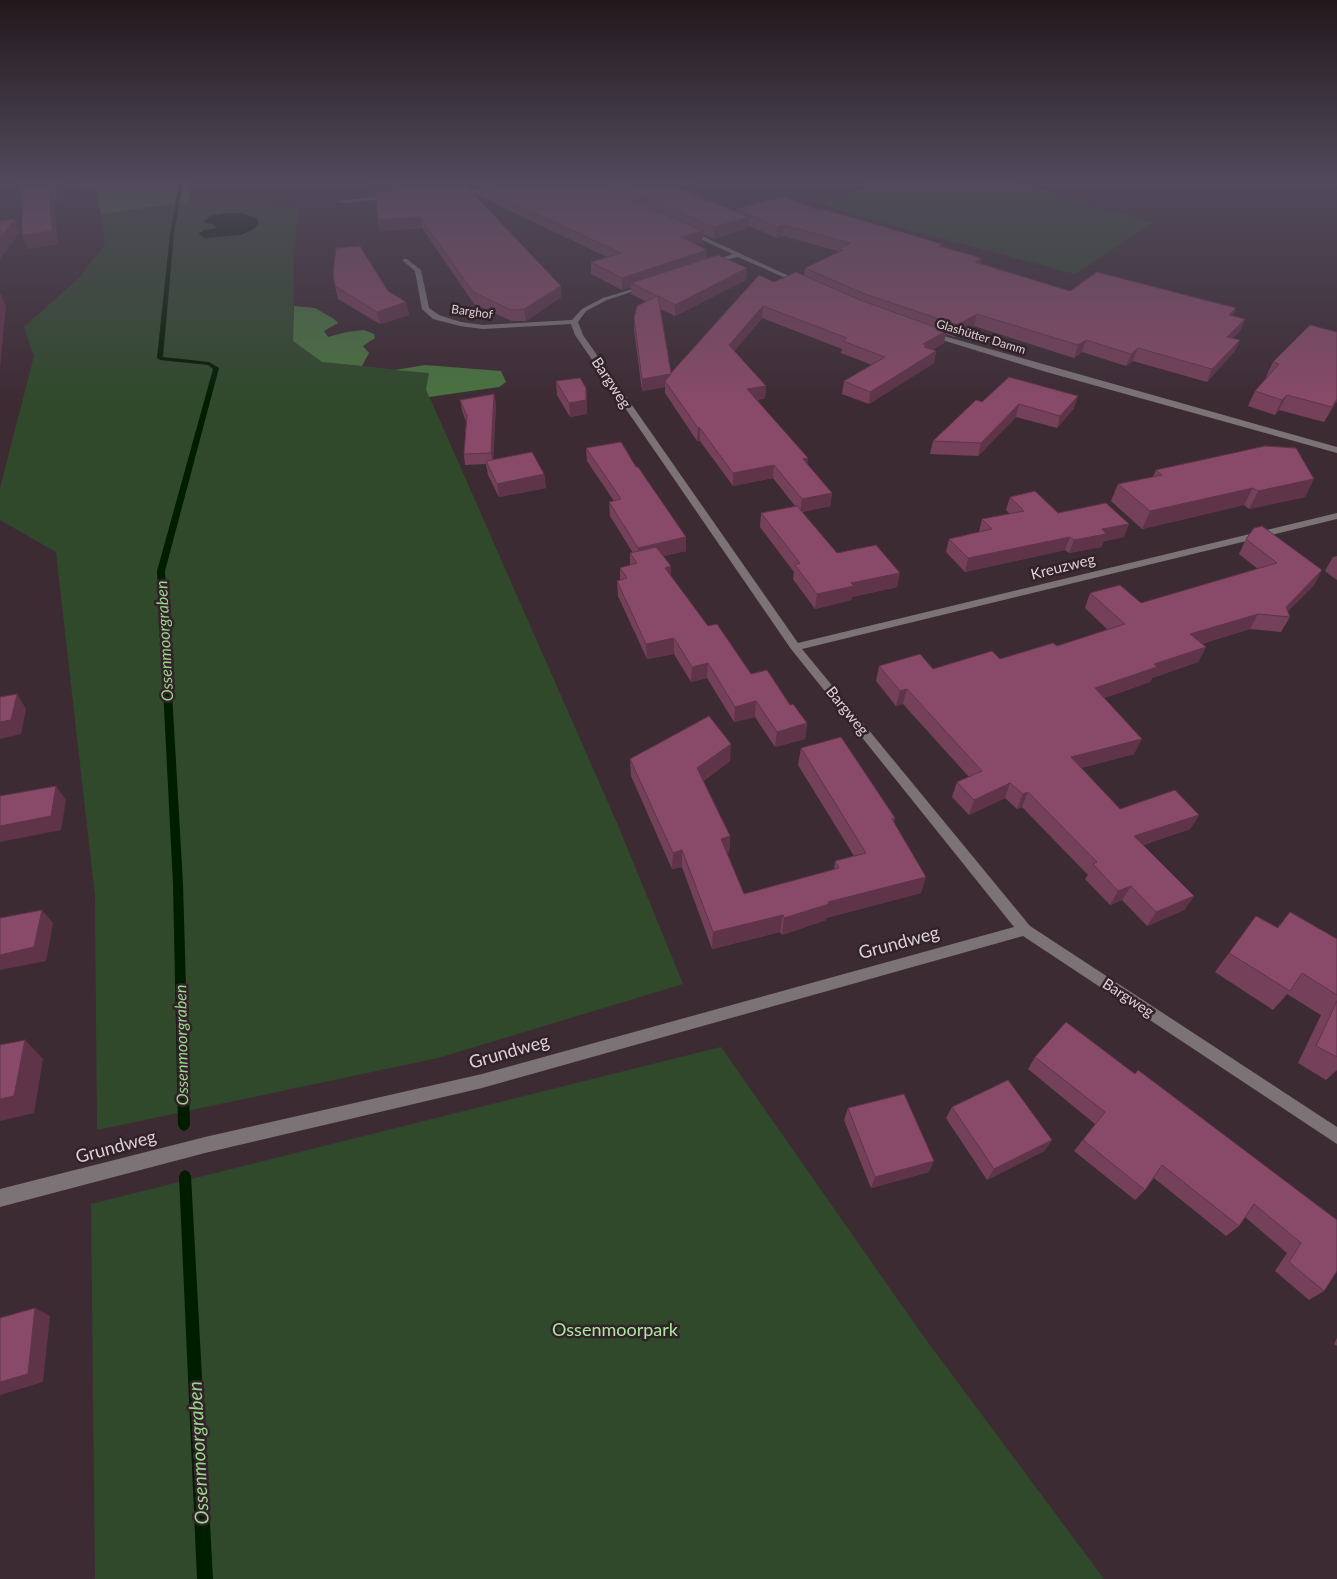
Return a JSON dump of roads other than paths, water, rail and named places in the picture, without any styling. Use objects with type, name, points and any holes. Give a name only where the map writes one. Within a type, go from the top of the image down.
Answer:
[{"type":"street","points":[[700,267],[733,257]]},
{"type":"street","points":[[742,257],[808,286]]},
{"type":"street","name":"Barghof","points":[[405,260],[418,270],[426,309],[436,316],[460,324],[483,327],[574,322]]},
{"type":"street","points":[[574,322],[584,310],[605,298],[652,283]]},
{"type":"street","name":"Bargweg","points":[[574,322],[578,335],[795,647],[1025,930],[1337,1136]]},
{"type":"street","name":"Glashütter Damm","points":[[920,330],[1046,369],[1337,450]]},
{"type":"street","name":"Kreuzweg","points":[[795,647],[1337,516]]},
{"type":"street","name":"Grundweg","points":[[0,1198],[205,1144],[482,1082],[700,1019],[1025,930]]},
{"type":"waterway","name":"Ossenmoorgraben","points":[[170,257],[160,358],[209,364],[216,368],[161,571],[178,884],[184,1125]]},
{"type":"waterway","name":"Ossenmoorgraben","points":[[185,1176],[205,1579]]},
{"type":"park label","name":"Ossenmoorpark","points":[[615,1330]]}]
